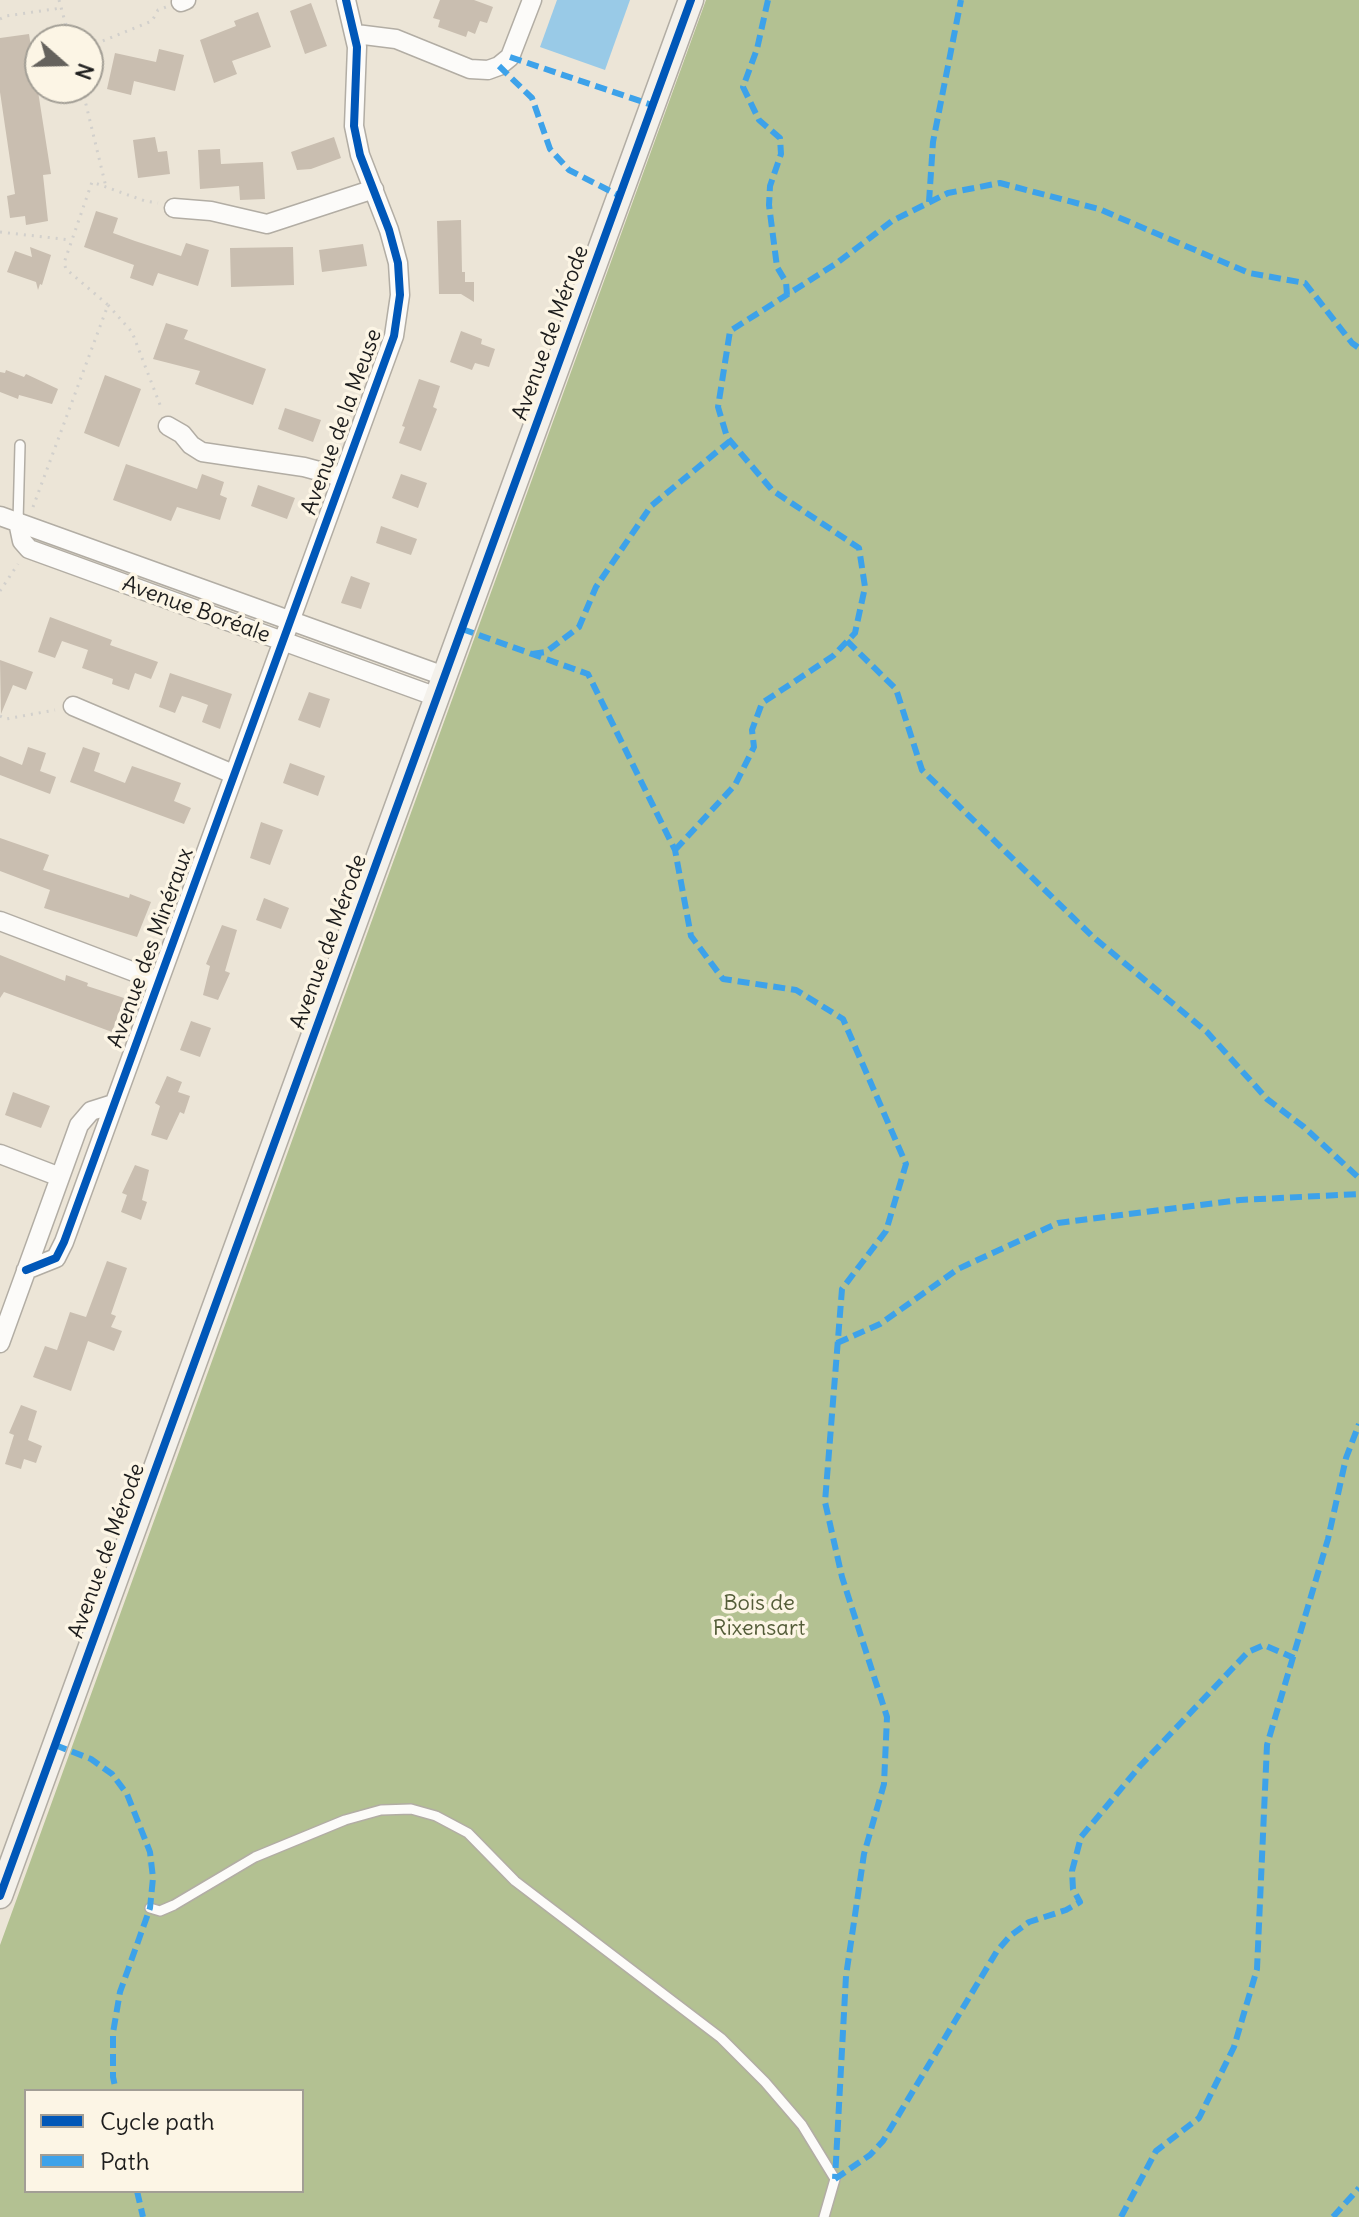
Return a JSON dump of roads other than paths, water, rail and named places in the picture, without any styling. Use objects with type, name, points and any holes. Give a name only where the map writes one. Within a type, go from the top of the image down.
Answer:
[{"type":"street","name":"Avenue de la Meuse","points":[[290,621],[388,354],[399,309],[398,263],[389,230],[360,155],[354,126],[356,34],[346,0]]},
{"type":"street","points":[[356,34],[396,39],[470,69],[488,70],[510,57],[532,0]]},
{"type":"street","name":"Avenue de Mérode","points":[[0,1896],[691,0]]},
{"type":"street","points":[[174,208],[211,211],[267,224],[374,189]]},
{"type":"street","points":[[168,426],[202,452],[304,467],[341,477]]},
{"type":"street","name":"Avenue Boréale","points":[[15,520],[290,621],[441,686]]},
{"type":"street","name":"Avenue Boréale","points":[[15,520],[22,541],[29,549],[283,642],[441,686]]},
{"type":"street","name":"Avenue des Minéraux","points":[[26,1270],[56,1258],[60,1252],[290,621]]},
{"type":"street","points":[[73,706],[233,774]]},
{"type":"street","points":[[0,921],[158,981]]},
{"type":"street","points":[[0,1343],[79,1125],[91,1111],[113,1104]]},
{"type":"street","points":[[0,1154],[60,1177]]},
{"type":"lane","points":[[15,520],[20,445]]},
{"type":"lane","points":[[150,1908],[160,1911],[174,1905],[255,1857],[345,1820],[381,1810],[411,1809],[436,1816],[468,1833],[515,1881],[721,2038],[765,2082],[802,2125],[835,2179],[824,2217]]},
{"type":"water","points":[[557,0],[630,0],[605,70],[540,47]]},
{"type":"park label","name":"Bois de Rixensart","points":[[759,1616]]}]
